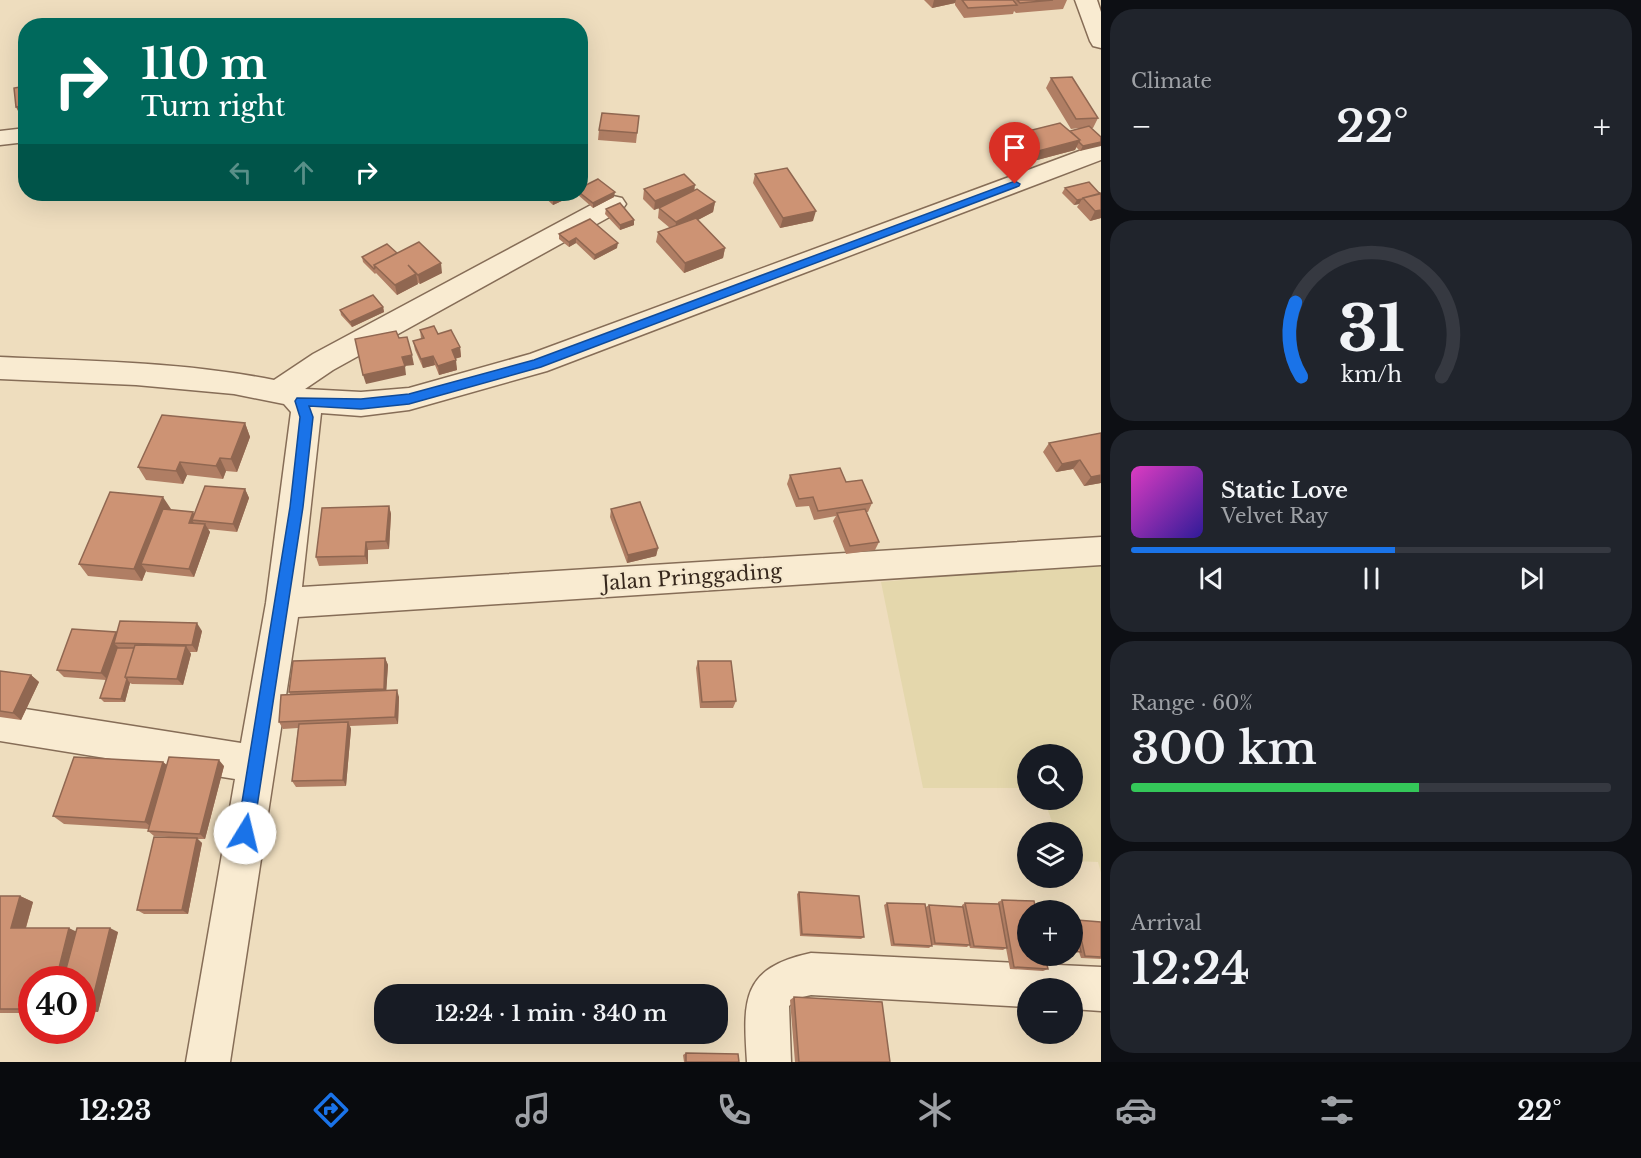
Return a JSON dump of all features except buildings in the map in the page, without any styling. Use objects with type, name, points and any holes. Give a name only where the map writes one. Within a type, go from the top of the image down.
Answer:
[{"type":"street","points":[[1086,0],[1101,41]]},
{"type":"street","points":[[0,138],[18,136]]},
{"type":"street","points":[[0,368],[136,374],[234,383],[291,396],[361,404],[409,399],[537,363],[1101,151]]},
{"type":"street","points":[[291,396],[333,357],[613,204]]},
{"type":"street","points":[[208,1062],[283,603],[306,417],[291,396]]},
{"type":"street","name":"Jalan Pringgading","points":[[283,603],[1101,551]]},
{"type":"street","points":[[0,723],[256,765]]},
{"type":"street","points":[[769,1062],[766,1005],[773,991],[790,976],[811,974],[1101,989]]},
{"type":"shaded area","points":[[1101,562],[1101,873],[1098,862],[1083,861],[1083,822],[1052,822],[1048,810],[1083,810],[1083,744],[1017,744],[1017,788],[923,788],[881,582]]},
{"type":"route","points":[[245,833],[297,507],[306,417],[306,409],[301,401],[361,404],[409,399],[537,363],[1015,184]]}]
